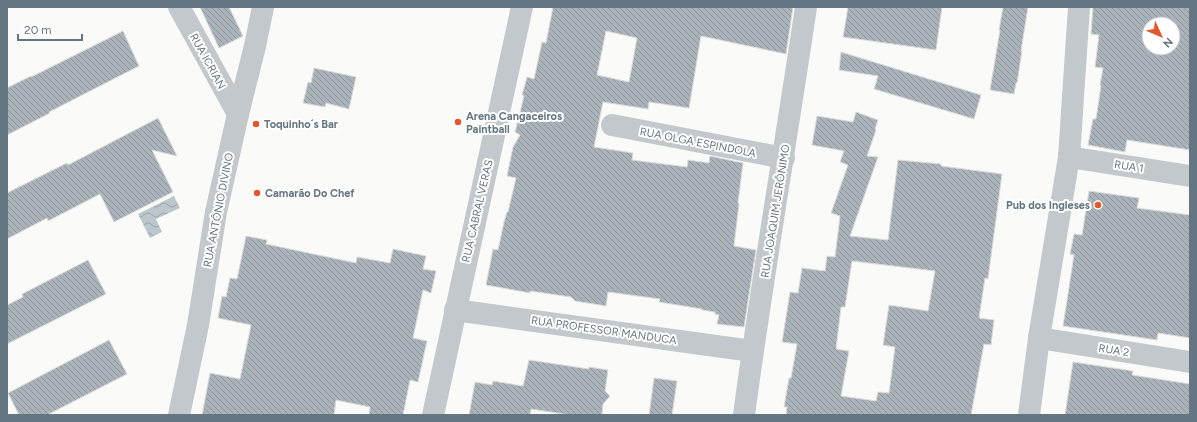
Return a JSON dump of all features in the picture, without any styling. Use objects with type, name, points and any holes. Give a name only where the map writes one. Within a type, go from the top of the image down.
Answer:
[{"type":"street","name":"RUA ICRIAN","points":[[179,7],[238,114]]},
{"type":"street","name":"RUA ANTÔNIO DIVINO","points":[[179,415],[198,325],[216,212],[263,7]]},
{"type":"street","name":"RUA CABRAL VERAS","points":[[432,415],[522,7]]},
{"type":"street","name":"RUA JOAQUIM JERÔNIMO","points":[[744,415],[752,350],[784,158],[806,7]]},
{"type":"street","points":[[1029,415],[1039,338],[1069,157],[1079,7]]},
{"type":"street","name":"RUA OLGA ESPINDOLA","points":[[612,125],[784,158]]},
{"type":"street","name":"RUA 1","points":[[1069,157],[1190,176]]},
{"type":"street","name":"RUA PROFESSOR MANDUCA","points":[[455,310],[752,350]]},
{"type":"street","name":"RUA 2","points":[[1039,338],[1190,362]]},
{"type":"water","points":[[174,196],[180,208],[156,219],[162,232],[150,238],[138,214]]},
{"type":"building","points":[[200,7],[229,7],[243,36],[219,48]]},
{"type":"building","points":[[553,7],[793,7],[786,54],[701,36],[689,108],[649,102],[648,109],[603,102],[594,147],[633,153],[632,160],[687,167],[688,160],[709,163],[710,156],[743,163],[734,246],[756,250],[744,327],[717,324],[719,315],[715,314],[715,312],[659,302],[660,299],[608,292],[606,306],[575,301],[571,297],[530,291],[530,293],[486,285],[493,249],[498,250],[516,178],[507,176],[513,147],[520,135],[515,132],[524,96],[522,95],[527,77],[534,79],[542,42],[546,43]],"holes":[[[606,31],[637,38],[629,82],[597,75]]]},
{"type":"building","points":[[848,7],[942,7],[936,50],[843,37]]},
{"type":"building","points":[[1003,7],[1028,7],[1017,83],[1014,94],[990,90]]},
{"type":"building","points":[[1093,7],[1190,7],[1190,150],[1127,140],[1125,152],[1088,145],[1093,119],[1096,119],[1103,68],[1095,67],[1099,35],[1091,34]]},
{"type":"building","points":[[123,31],[139,66],[7,135],[7,88]]},
{"type":"building","points":[[841,52],[981,95],[974,119],[874,89],[878,76],[839,70]]},
{"type":"building","points":[[314,68],[356,77],[349,109],[326,103],[325,107],[303,103],[308,82],[311,83]]},
{"type":"building","points":[[856,112],[878,120],[867,156],[878,157],[850,236],[888,240],[898,160],[941,164],[941,166],[1002,174],[988,279],[985,278],[979,318],[994,320],[991,345],[984,344],[971,415],[786,415],[787,407],[784,407],[797,344],[782,342],[790,292],[798,293],[802,268],[825,271],[827,256],[835,257],[840,216],[831,213],[848,165],[840,162],[844,151],[812,145],[817,116],[853,122]],"holes":[[[852,261],[935,271],[928,311],[889,305],[883,345],[895,347],[889,393],[878,392],[876,401],[841,396],[849,351],[836,349],[841,307],[845,307]]]},
{"type":"building","points":[[158,118],[177,156],[152,150],[173,192],[114,222],[100,194],[48,221],[47,218],[7,239],[7,193],[67,163],[68,165]]},
{"type":"building","points":[[1089,191],[1139,198],[1137,208],[1190,215],[1190,338],[1158,333],[1157,340],[1063,326],[1074,255],[1070,254],[1074,234],[1082,235]]},
{"type":"building","points":[[246,236],[267,240],[266,244],[356,263],[357,257],[390,263],[393,249],[426,256],[423,269],[436,271],[431,293],[423,290],[413,338],[427,341],[418,382],[410,380],[403,415],[369,415],[370,407],[336,400],[334,415],[202,415],[210,373],[240,379],[251,325],[218,318],[222,296],[226,297],[230,278],[237,279]]},
{"type":"building","points":[[88,260],[106,294],[7,344],[7,305],[23,297],[22,294]]},
{"type":"building","points":[[109,340],[127,374],[47,415],[19,415],[8,393]]},
{"type":"building","points":[[529,360],[589,369],[589,367],[608,370],[605,391],[610,396],[603,404],[602,415],[570,415],[531,409],[530,415],[469,415],[475,382],[492,385],[493,381],[523,386]]},
{"type":"building","points":[[1073,362],[1133,371],[1132,375],[1190,384],[1190,415],[1065,415]]},
{"type":"building","points":[[654,378],[677,381],[672,415],[649,415]]},
{"type":"place","name":"Arena Cangaceiros Paintball","points":[[458,122]]},
{"type":"place","name":"Toquinho´s Bar","points":[[256,124]]},
{"type":"place","name":"Camarão Do Chef","points":[[257,193]]},
{"type":"place","name":"Pub dos Ingleses","points":[[1098,205]]}]
